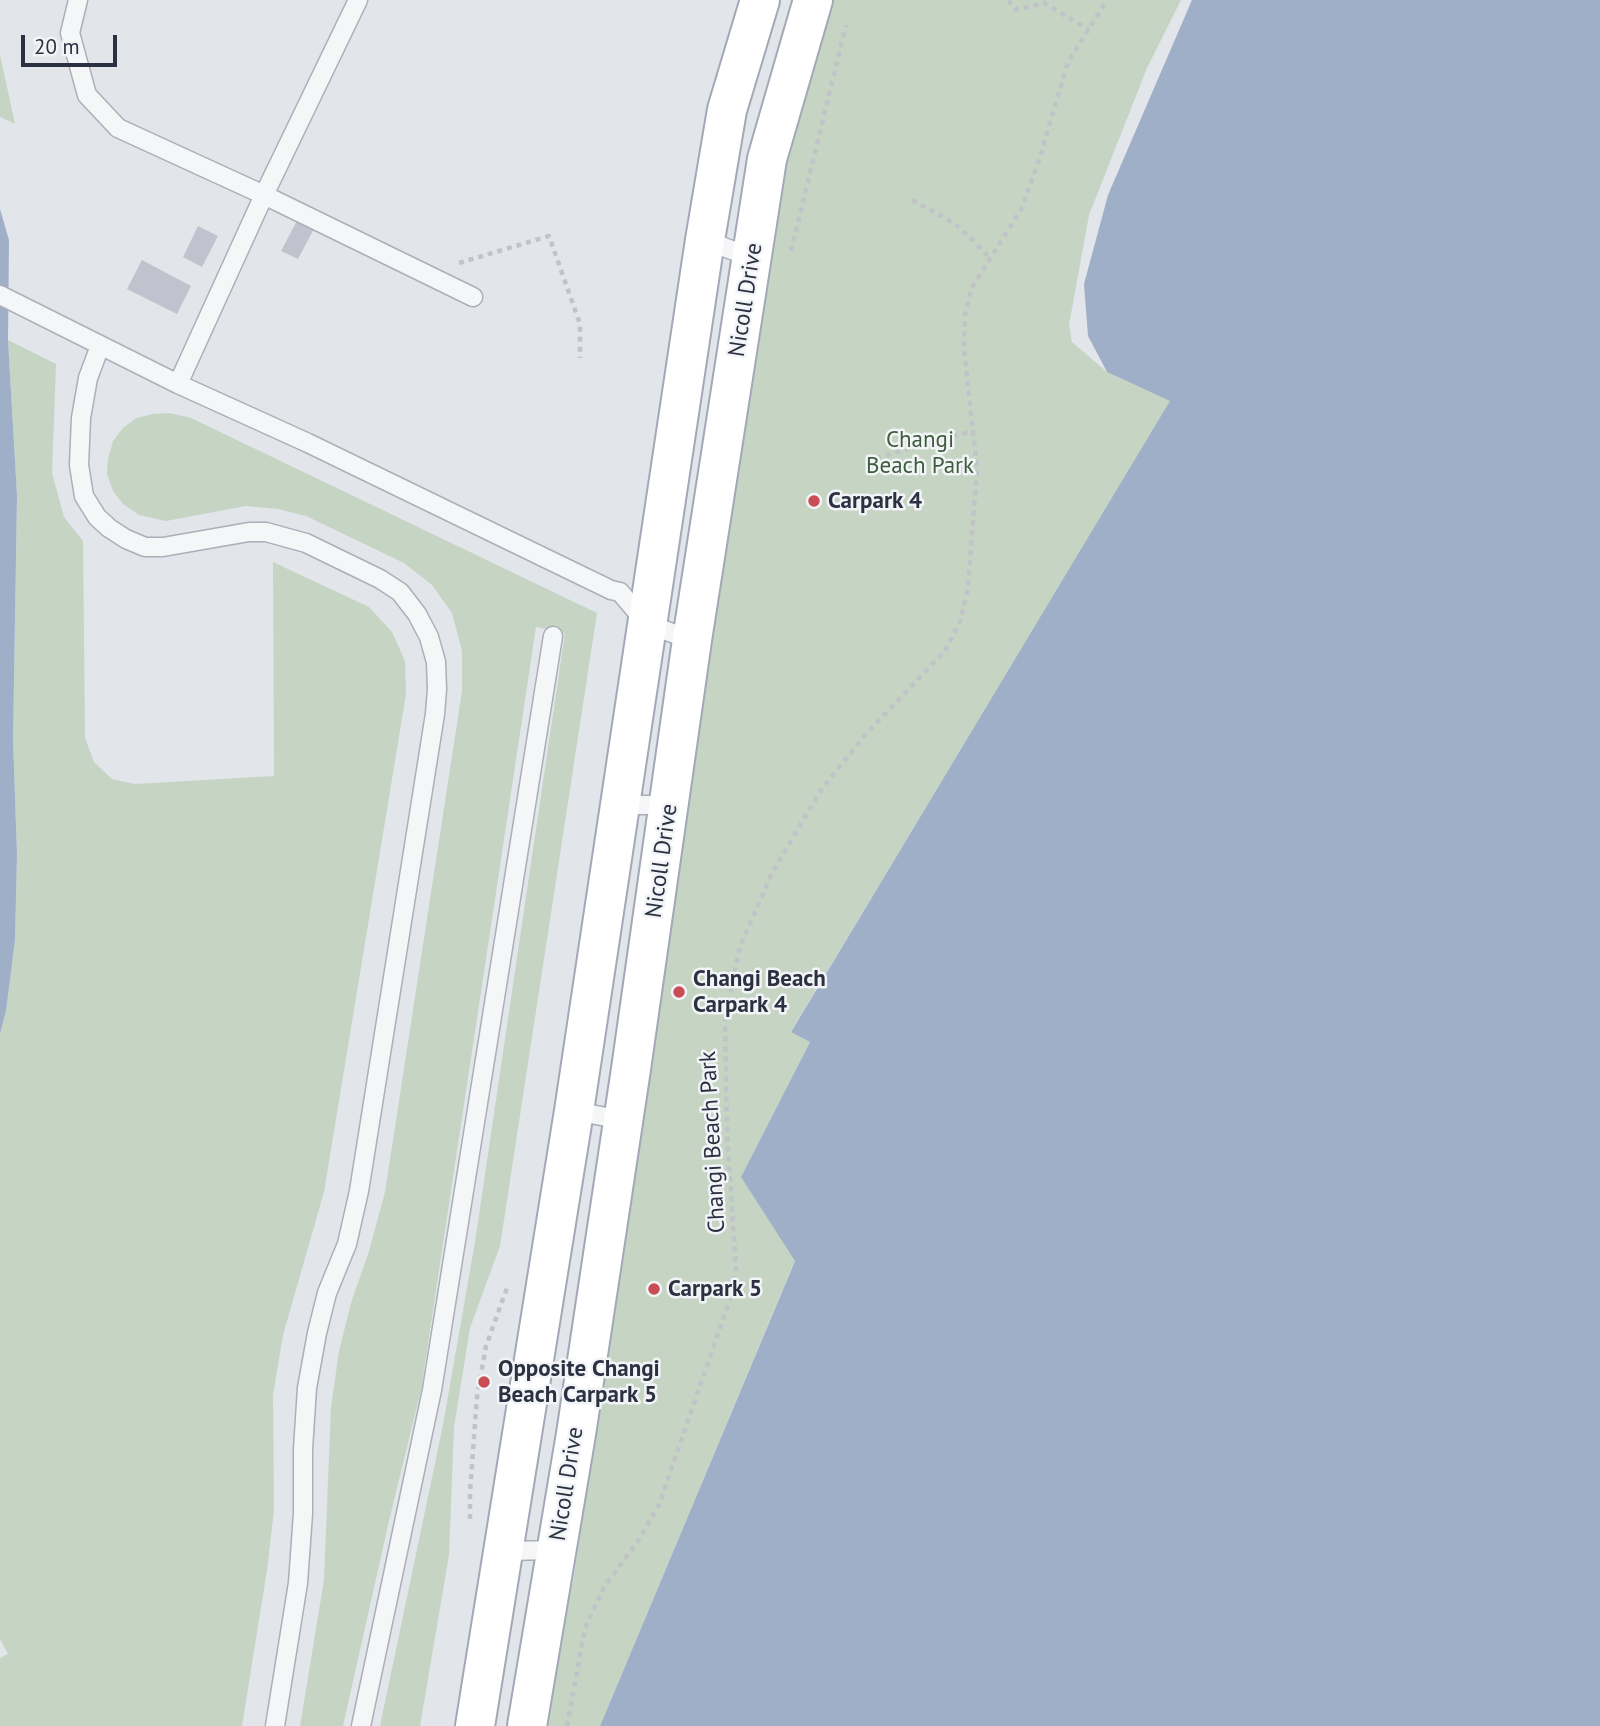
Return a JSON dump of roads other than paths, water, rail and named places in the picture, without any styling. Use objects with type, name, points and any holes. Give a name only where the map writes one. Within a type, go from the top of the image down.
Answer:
[{"type":"main road","points":[[475,1726],[574,1111],[705,240],[727,110],[761,0]]},
{"type":"main road","name":"Nicoll Drive","points":[[527,1726],[624,1120],[692,640],[767,159],[813,0]]},
{"type":"lane","points":[[78,0],[70,33],[88,95],[118,128],[264,195],[473,297]]},
{"type":"lane","points":[[178,384],[264,195],[358,0]]},
{"type":"lane","points":[[705,240],[753,258]]},
{"type":"lane","points":[[0,295],[178,384],[620,592],[647,624],[692,640]]},
{"type":"lane","points":[[100,346],[88,377],[81,418],[79,465],[84,496],[97,517],[126,539],[145,547],[163,547],[249,532],[266,532],[306,543],[380,579],[400,593],[429,637],[436,662],[435,714],[359,1191],[347,1244],[327,1293],[307,1388],[298,1583],[275,1726]]},
{"type":"lane","points":[[361,1726],[432,1390],[553,636]]},
{"type":"lane","points":[[619,805],[670,805]]},
{"type":"lane","points":[[574,1111],[624,1120]]},
{"type":"lane","points":[[503,1551],[556,1550]]},
{"type":"water","points":[[1192,0],[1600,0],[1600,1726],[600,1726],[795,1261],[741,1177],[810,1042],[791,1032],[1170,401],[1107,372],[1088,336],[1084,284],[1108,195]]},
{"type":"water","points":[[0,209],[9,240],[8,340],[17,496],[13,740],[17,854],[15,940],[6,1011],[0,1034]]},
{"type":"place","name":"Carpark 4","points":[[814,501]]},
{"type":"place","name":"Changi Beach Carpark 4","points":[[679,992]]},
{"type":"place","name":"Carpark 5","points":[[654,1289]]},
{"type":"place","name":"Opposite Changi Beach Carpark 5","points":[[484,1382]]},
{"type":"park label","name":"Changi Beach Park","points":[[920,453]]}]
